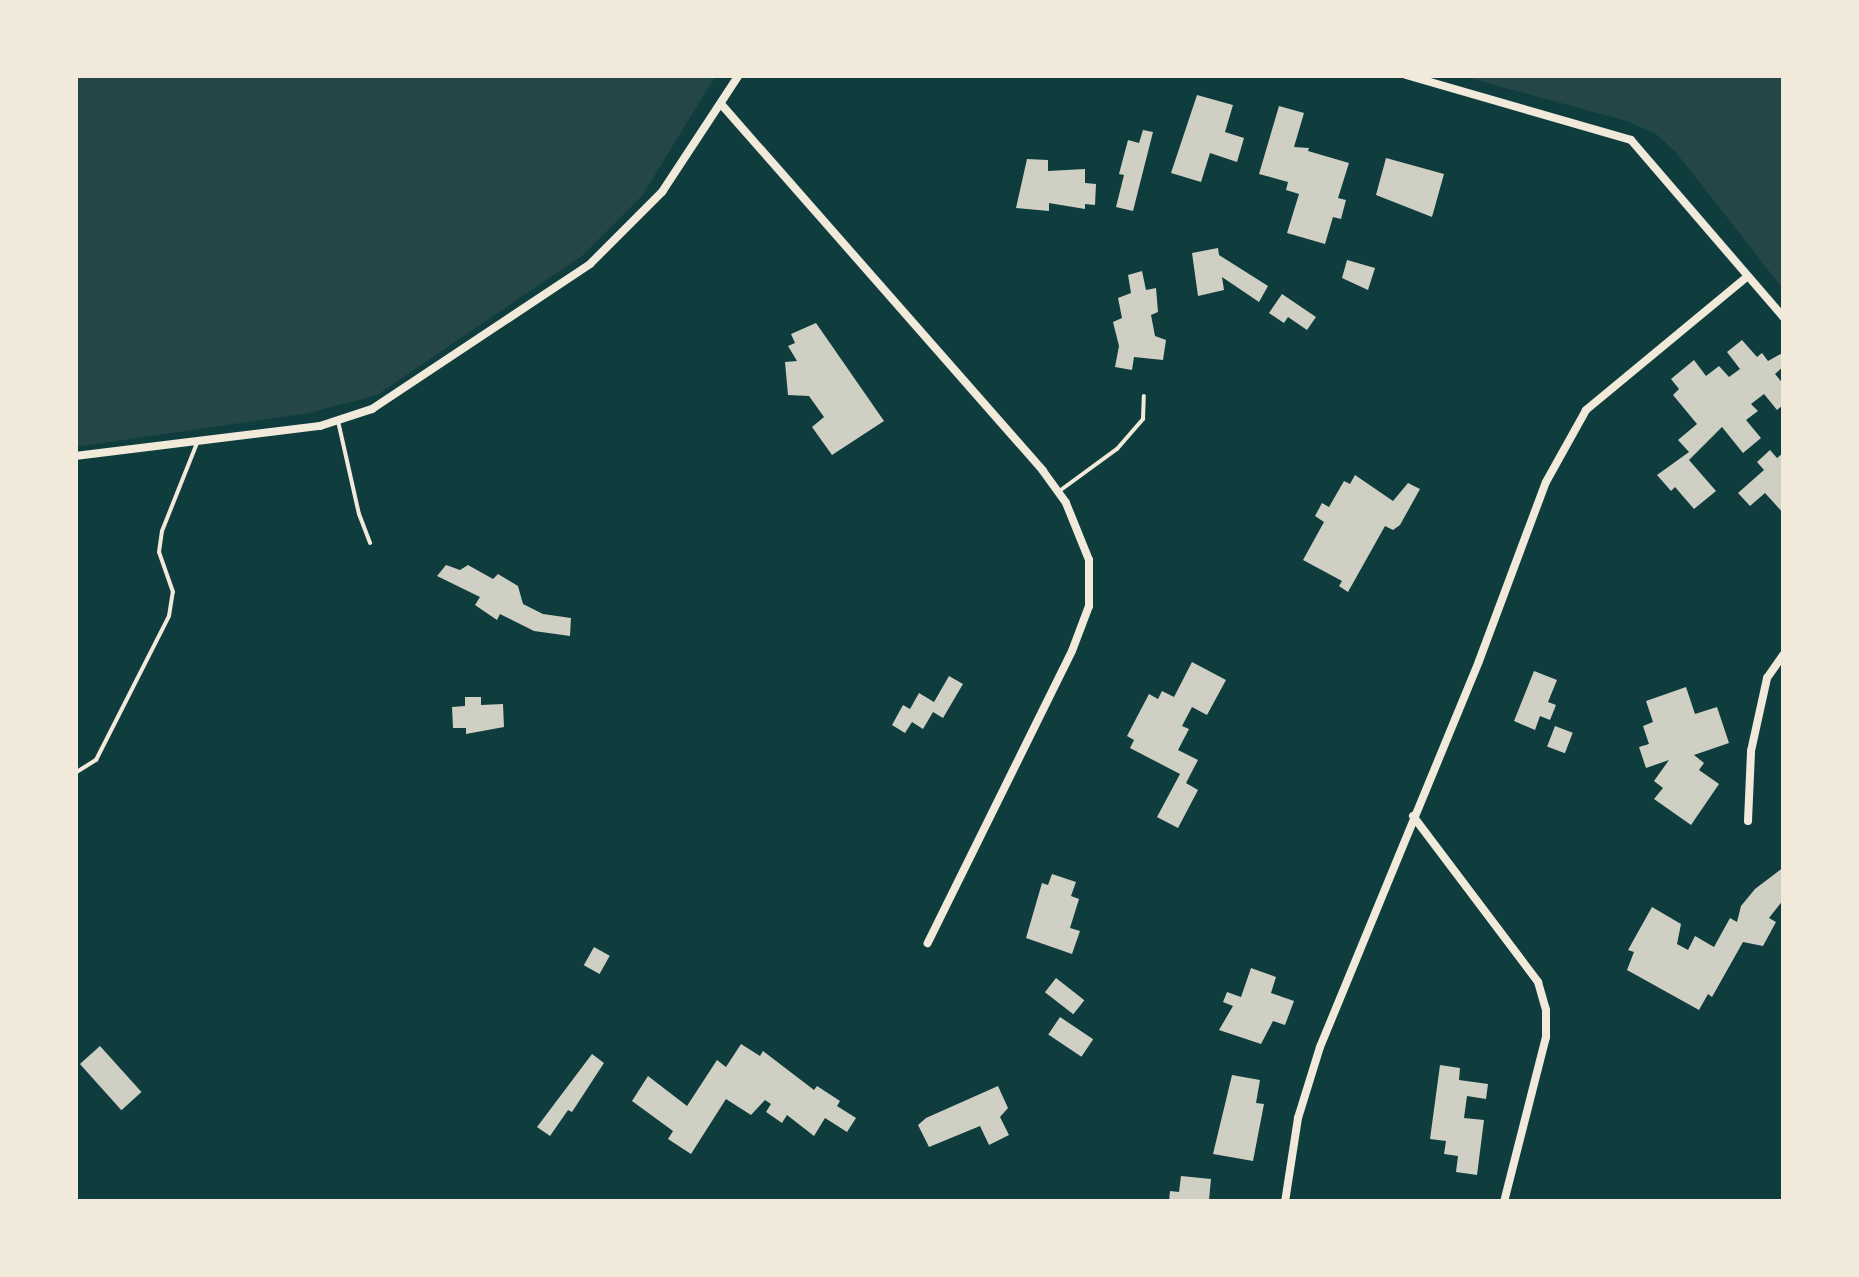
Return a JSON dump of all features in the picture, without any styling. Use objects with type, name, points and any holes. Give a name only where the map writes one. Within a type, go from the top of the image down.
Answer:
[{"type":"street","points":[[75,456],[338,420],[372,409],[590,264],[662,192],[738,75]]},
{"type":"street","points":[[1406,75],[1631,140],[1784,318]]},
{"type":"street","points":[[721,104],[1058,492],[1089,560],[1089,606],[1072,651],[928,942]]},
{"type":"street","points":[[1285,1202],[1298,1118],[1320,1047],[1480,660],[1546,482],[1586,410],[1747,277]]},
{"type":"street","points":[[1748,821],[1751,751],[1767,678],[1784,654]]},
{"type":"street","points":[[1413,816],[1538,982],[1546,1010],[1546,1037],[1504,1202]]},
{"type":"lane","points":[[1058,492],[1117,449],[1143,420],[1144,396]]},
{"type":"lane","points":[[338,420],[358,514],[370,542]]},
{"type":"lane","points":[[75,773],[96,760],[169,616],[173,592],[159,552],[162,531],[198,439]]},
{"type":"shaded area","points":[[75,75],[716,75],[642,196],[583,255],[377,395],[309,413],[75,447]]},
{"type":"shaded area","points":[[1458,75],[1784,75],[1784,290],[1675,151],[1656,134],[1627,121]]},
{"type":"building","points":[[1197,95],[1233,105],[1225,132],[1244,138],[1237,162],[1210,153],[1201,182],[1171,173]]},
{"type":"building","points":[[1279,106],[1304,113],[1294,147],[1309,148],[1308,151],[1349,163],[1338,198],[1346,200],[1341,219],[1333,217],[1325,244],[1287,233],[1299,194],[1286,190],[1288,182],[1259,174]]},
{"type":"building","points":[[1143,130],[1153,132],[1133,211],[1116,207],[1124,175],[1119,174],[1128,140],[1139,143]]},
{"type":"building","points":[[1386,158],[1444,174],[1432,217],[1376,195]]},
{"type":"building","points":[[1027,159],[1048,160],[1048,171],[1085,169],[1085,183],[1096,184],[1095,205],[1085,204],[1085,209],[1049,203],[1049,211],[1016,208]]},
{"type":"building","points":[[1218,248],[1219,255],[1268,286],[1259,302],[1222,277],[1224,290],[1198,296],[1192,253]]},
{"type":"building","points":[[1347,260],[1375,268],[1368,290],[1342,278]]},
{"type":"building","points":[[1142,271],[1146,290],[1156,288],[1158,312],[1151,315],[1155,336],[1166,340],[1163,360],[1134,357],[1132,370],[1115,367],[1119,346],[1113,322],[1122,318],[1118,298],[1131,293],[1128,275]]},
{"type":"building","points":[[1282,294],[1316,317],[1307,330],[1288,317],[1284,323],[1269,313]]},
{"type":"building","points":[[816,323],[884,421],[832,455],[812,427],[824,417],[809,396],[788,395],[785,362],[797,361],[788,346],[795,343],[791,334]]},
{"type":"building","points":[[1742,340],[1757,357],[1762,353],[1768,361],[1784,352],[1784,366],[1775,374],[1784,385],[1784,404],[1777,410],[1764,394],[1751,404],[1758,411],[1746,420],[1761,438],[1743,453],[1722,427],[1689,460],[1716,491],[1694,509],[1675,487],[1671,491],[1657,475],[1689,452],[1678,440],[1697,424],[1673,395],[1679,389],[1671,379],[1694,360],[1706,376],[1719,366],[1729,377],[1740,369],[1727,352]]},
{"type":"building","points":[[1770,450],[1777,458],[1784,452],[1784,514],[1765,493],[1750,506],[1738,493],[1764,470],[1757,462]]},
{"type":"building","points":[[1355,475],[1393,501],[1408,483],[1420,489],[1400,525],[1393,530],[1385,526],[1348,592],[1339,586],[1342,581],[1303,560],[1324,522],[1315,516],[1322,503],[1329,507],[1344,481],[1350,484]]},
{"type":"building","points":[[446,565],[460,570],[468,565],[493,579],[498,574],[518,586],[523,604],[543,614],[571,618],[570,636],[534,631],[500,614],[497,620],[475,605],[480,597],[437,576]]},
{"type":"building","points":[[1192,662],[1226,680],[1207,715],[1192,707],[1182,726],[1189,729],[1178,750],[1198,760],[1186,783],[1198,790],[1178,828],[1157,817],[1180,774],[1130,748],[1134,740],[1127,736],[1149,694],[1158,699],[1162,691],[1174,697]]},
{"type":"building","points":[[1534,671],[1557,680],[1548,702],[1556,705],[1550,720],[1540,716],[1535,730],[1514,721]]},
{"type":"building","points":[[949,676],[963,684],[943,718],[933,712],[923,729],[912,722],[905,733],[892,725],[903,705],[910,709],[919,693],[934,702]]},
{"type":"building","points":[[1686,687],[1695,714],[1717,707],[1729,743],[1694,755],[1704,763],[1699,770],[1719,784],[1691,825],[1654,799],[1663,788],[1654,781],[1669,760],[1646,768],[1639,747],[1649,744],[1643,726],[1653,722],[1646,701]]},
{"type":"building","points":[[465,697],[481,697],[481,705],[503,704],[504,727],[466,734],[466,728],[453,728],[452,707],[465,706]]},
{"type":"building","points":[[1555,726],[1573,733],[1565,753],[1547,747]]},
{"type":"building","points":[[1784,867],[1784,899],[1769,918],[1776,922],[1763,946],[1743,942],[1712,997],[1708,994],[1699,1010],[1627,970],[1634,952],[1628,950],[1652,907],[1681,924],[1677,944],[1688,950],[1695,936],[1714,947],[1730,918],[1737,922],[1741,906],[1755,889]]},
{"type":"building","points":[[1052,874],[1076,882],[1071,896],[1079,899],[1070,928],[1080,931],[1072,954],[1026,938],[1042,883],[1048,885]]},
{"type":"building","points":[[594,947],[610,956],[600,974],[584,965]]},
{"type":"building","points":[[1251,968],[1276,977],[1271,993],[1294,1001],[1285,1025],[1273,1021],[1261,1044],[1219,1030],[1233,1006],[1223,1002],[1227,992],[1241,997]]},
{"type":"building","points":[[1056,978],[1084,1000],[1073,1014],[1045,992]]},
{"type":"building","points":[[1060,1017],[1093,1039],[1081,1057],[1048,1034]]},
{"type":"building","points":[[741,1044],[760,1056],[763,1051],[814,1090],[817,1086],[840,1101],[837,1106],[856,1118],[847,1132],[825,1118],[814,1136],[787,1115],[782,1123],[766,1112],[771,1104],[765,1100],[751,1115],[726,1099],[691,1154],[668,1139],[673,1131],[632,1101],[648,1076],[687,1106],[717,1060],[726,1067]]},
{"type":"building","points":[[100,1046],[141,1092],[121,1110],[80,1064]]},
{"type":"building","points":[[592,1054],[604,1063],[572,1112],[568,1110],[550,1136],[537,1127]]},
{"type":"building","points":[[1440,1065],[1460,1068],[1459,1080],[1488,1084],[1486,1099],[1467,1096],[1464,1118],[1484,1120],[1477,1175],[1456,1172],[1458,1156],[1444,1154],[1446,1141],[1430,1139]]},
{"type":"building","points":[[1232,1075],[1260,1080],[1256,1103],[1264,1104],[1253,1161],[1213,1154]]},
{"type":"building","points":[[998,1086],[1008,1108],[1000,1117],[1009,1135],[989,1145],[980,1126],[929,1147],[918,1125]]},
{"type":"building","points":[[1181,1176],[1211,1179],[1209,1200],[1169,1202],[1170,1191],[1179,1192]]}]
